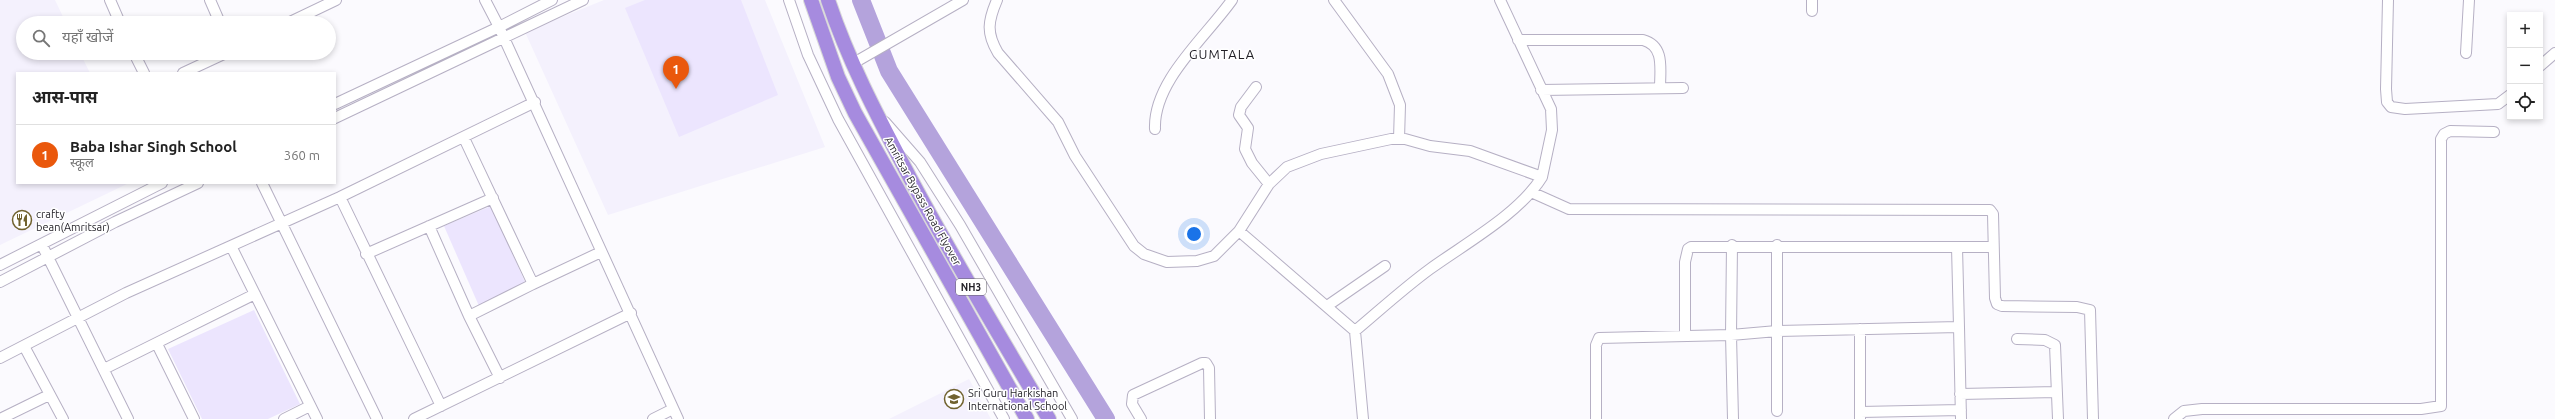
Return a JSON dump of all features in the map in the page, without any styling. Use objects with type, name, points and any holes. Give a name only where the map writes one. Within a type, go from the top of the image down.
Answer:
[{"type":"highway","name":"Amritsar Bypass Road Flyover","points":[[811,0],[838,77],[855,113],[1027,419]]},
{"type":"highway","name":"NH3","points":[[828,0],[852,64],[872,106]]},
{"type":"highway","name":"Amritsar Bypass Road Flyover","points":[[872,106],[949,250],[1049,419]]},
{"type":"street","points":[[110,0],[117,16]]},
{"type":"street","points":[[210,0],[217,16]]},
{"type":"street","points":[[303,16],[336,0]]},
{"type":"street","points":[[485,0],[535,102],[600,252],[631,313],[678,419]]},
{"type":"street","points":[[336,104],[499,27],[552,0]]},
{"type":"street","points":[[336,118],[582,0]]},
{"type":"street","points":[[789,0],[808,55],[838,119],[1004,419]]},
{"type":"street","points":[[852,64],[963,0]]},
{"type":"street","points":[[997,0],[988,29],[991,41],[998,53],[1058,122],[1075,156],[1134,246],[1144,254],[1167,262],[1197,261],[1214,256],[1239,232],[1269,184],[1287,167],[1303,160],[1350,148],[1399,139],[1430,146],[1470,151],[1542,176]]},
{"type":"street","points":[[1155,129],[1154,117],[1159,99],[1180,66],[1232,0]]},
{"type":"street","points":[[1334,0],[1388,74],[1400,105],[1399,139]]},
{"type":"street","points":[[1355,331],[1396,296],[1502,217],[1531,192],[1542,176],[1552,115],[1500,0]]},
{"type":"street","points":[[1812,0],[1812,12]]},
{"type":"street","points":[[2388,0],[2386,89],[2387,102],[2391,107],[2405,109],[2498,104],[2507,98]]},
{"type":"street","points":[[2466,53],[2469,0]]},
{"type":"street","points":[[1518,40],[1643,40],[1650,42],[1655,45],[1659,55],[1660,88]]},
{"type":"street","points":[[2543,63],[2555,53]]},
{"type":"street","points":[[138,60],[144,72]]},
{"type":"street","points":[[185,72],[211,60]]},
{"type":"street","points":[[1256,87],[1241,107],[1239,115],[1248,128],[1244,146],[1248,156],[1269,184]]},
{"type":"street","points":[[1541,90],[1683,88]]},
{"type":"street","points":[[0,358],[78,320],[126,293],[340,197],[464,138],[535,102]]},
{"type":"street","points":[[872,106],[920,162],[960,225],[1072,419]]},
{"type":"street","points":[[2174,419],[2184,411],[2202,409],[2437,409],[2441,406],[2441,139],[2444,134],[2450,131],[2494,132]]},
{"type":"street","points":[[464,138],[533,284]]},
{"type":"street","points":[[0,265],[160,184]]},
{"type":"street","points":[[0,282],[115,222],[196,184]]},
{"type":"street","points":[[262,184],[377,419]]},
{"type":"street","points":[[1531,192],[1562,207],[1574,210],[1990,210],[1993,214],[1995,298],[1997,304],[2077,307],[2090,310],[2093,419]]},
{"type":"street","points":[[340,197],[366,254],[441,406]]},
{"type":"street","points":[[366,254],[493,198]]},
{"type":"street","points":[[429,226],[469,316],[500,378]]},
{"type":"street","points":[[1239,232],[1355,331],[1363,419]]},
{"type":"street","points":[[42,244],[78,320],[128,419]]},
{"type":"street","points":[[1732,245],[1730,335],[1733,419]]},
{"type":"street","points":[[1685,335],[1685,262],[1688,249],[1690,247],[1732,245],[1988,247]]},
{"type":"street","points":[[231,246],[317,419]]},
{"type":"street","points":[[1777,246],[1777,411]]},
{"type":"street","points":[[1860,329],[1860,416],[1961,415],[1957,247]]},
{"type":"street","points":[[469,316],[600,252]]},
{"type":"street","points":[[1327,306],[1385,266]]},
{"type":"street","points":[[104,369],[255,294]]},
{"type":"street","points":[[414,419],[631,313]]},
{"type":"street","points":[[1596,419],[1596,345],[1599,338],[1730,335],[1777,331],[1959,327]]},
{"type":"street","points":[[2017,339],[2053,343],[2057,349],[2058,419]]},
{"type":"street","points":[[157,344],[194,419]]},
{"type":"street","points":[[24,346],[63,419]]},
{"type":"street","points":[[1141,419],[1132,404],[1134,395],[1202,363],[1206,363],[1209,368],[1210,419]]},
{"type":"street","points":[[1960,394],[2057,392]]},
{"type":"street","points":[[0,419],[49,395]]},
{"type":"street","points":[[284,419],[310,406]]},
{"type":"street","points":[[653,419],[674,409]]},
{"type":"shaded area","points":[[0,0],[55,0],[63,16],[16,16],[16,60],[84,60],[90,72],[16,72],[16,184],[127,184],[0,245]]},
{"type":"shaded area","points":[[604,0],[765,0],[825,147],[608,215],[525,32]]},
{"type":"shaded area","points":[[645,0],[741,0],[778,95],[679,137],[625,8]]},
{"type":"shaded area","points":[[491,206],[525,282],[479,306],[444,226]]},
{"type":"shaded area","points":[[254,310],[300,404],[268,419],[202,419],[168,349]]},
{"type":"shaded area","name":"Sri Guru Harkishan International School","points":[[969,379],[991,419],[889,419]]},
{"type":"waterway","points":[[861,0],[889,71],[1106,419]]},
{"type":"place","name":"Baba Ishar Singh School","points":[[676,89]]},
{"type":"place","name":"crafty bean(Amritsar)","points":[[22,220]]},
{"type":"place","name":"Sri Guru Harkishan International School","points":[[954,399]]},
{"type":"district","name":"GUMTALA","points":[[1222,54]]}]
